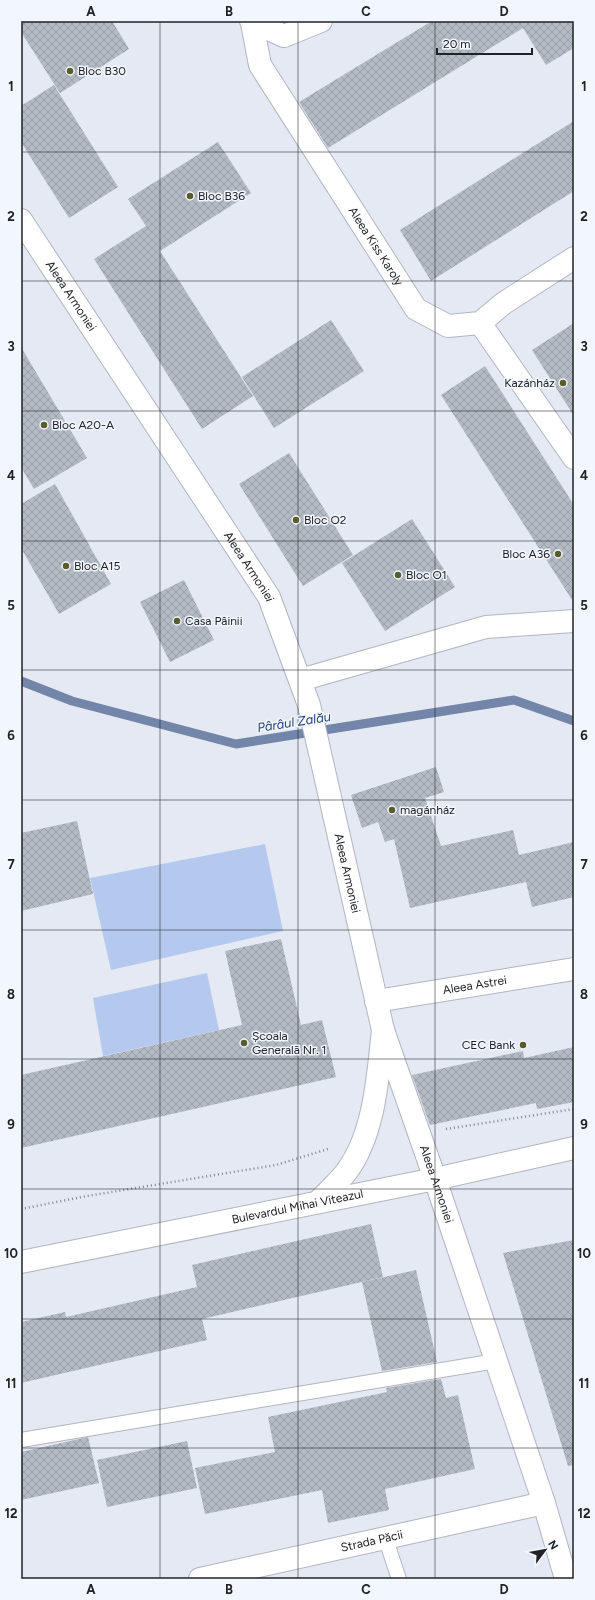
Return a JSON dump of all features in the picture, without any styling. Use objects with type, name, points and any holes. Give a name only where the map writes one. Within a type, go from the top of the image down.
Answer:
[{"type":"street","points":[[251,22],[284,36],[321,21]]},
{"type":"street","name":"Aleea Kiss Karoly","points":[[251,22],[260,65],[416,309],[448,326],[480,323]]},
{"type":"street","name":"Aleea Armoniei","points":[[21,220],[269,597],[309,705],[323,761],[383,1030],[418,1129],[544,1503],[566,1579]]},
{"type":"street","points":[[574,258],[504,303],[480,323],[574,458]]},
{"type":"street","points":[[300,680],[486,627],[574,620]]},
{"type":"street","name":"Aleea Astrei","points":[[376,1001],[574,968]]},
{"type":"street","points":[[318,1202],[347,1170],[365,1138],[376,1092],[383,1030]]},
{"type":"street","name":"Bulevardul Mihai Viteazul","points":[[21,1262],[435,1179],[574,1148]]},
{"type":"street","name":"Strada Păcii","points":[[200,1579],[544,1503]]},
{"type":"lane","points":[[21,1440],[496,1361]]},
{"type":"lane","points":[[385,1537],[399,1579]]},
{"type":"path","points":[[418,1129],[435,1131],[574,1109]]},
{"type":"path","points":[[21,1209],[87,1196],[276,1165],[365,1138]]},
{"type":"shaded area","points":[[265,844],[283,931],[111,970],[90,878]]},
{"type":"shaded area","points":[[207,973],[219,1030],[103,1056],[93,998]]},
{"type":"building","name":"Bloc B30","points":[[21,21],[112,21],[129,49],[60,93],[21,32]]},
{"type":"building","points":[[432,21],[574,21],[574,48],[546,65],[523,28],[328,148],[299,102]]},
{"type":"building","points":[[54,85],[118,187],[69,218],[21,142],[21,106]]},
{"type":"building","points":[[574,121],[574,191],[431,281],[400,230]]},
{"type":"building","points":[[218,142],[251,193],[160,251],[253,396],[202,429],[94,259],[146,226],[128,199]]},
{"type":"building","points":[[331,320],[364,371],[274,428],[242,377]]},
{"type":"building","name":"Kazánház","points":[[574,323],[574,416],[532,350]]},
{"type":"building","name":"Bloc A20-A","points":[[21,347],[87,458],[34,489],[21,467]]},
{"type":"building","points":[[485,366],[574,505],[574,603],[441,395]]},
{"type":"building","name":"Bloc O2","points":[[289,453],[353,555],[303,586],[239,484]]},
{"type":"building","name":"Bloc A15","points":[[55,484],[111,584],[59,614],[21,548],[21,504]]},
{"type":"building","name":"Bloc O1","points":[[412,519],[455,587],[385,631],[342,563]]},
{"type":"building","name":"Casa Pâinii","points":[[184,580],[214,640],[170,662],[140,602]]},
{"type":"building","points":[[436,767],[444,792],[425,798],[441,846],[513,830],[519,855],[574,842],[574,897],[532,907],[526,882],[410,908],[394,839],[385,842],[378,822],[362,828],[351,795]]},
{"type":"building","points":[[77,821],[93,894],[21,911],[21,833]]},
{"type":"building","name":"Școala Generală Nr. 1","points":[[281,939],[301,1025],[322,1020],[336,1077],[21,1148],[21,1075],[242,1025],[225,951]]},
{"type":"building","points":[[574,1047],[574,1102],[537,1109],[536,1103],[430,1125],[412,1075],[523,1051],[524,1058]]},
{"type":"building","points":[[371,1224],[383,1277],[202,1319],[207,1340],[21,1383],[21,1322],[65,1312],[66,1317],[197,1287],[192,1265]]},
{"type":"building","points":[[574,1240],[574,1465],[568,1466],[503,1253]]},
{"type":"building","points":[[416,1270],[437,1362],[382,1371],[362,1282]]},
{"type":"building","points":[[441,1379],[446,1398],[458,1395],[475,1469],[385,1489],[389,1510],[328,1523],[322,1490],[205,1514],[195,1468],[275,1452],[268,1417],[387,1392],[386,1388]]},
{"type":"building","points":[[88,1437],[99,1483],[21,1500],[21,1452]]},
{"type":"building","points":[[187,1441],[197,1488],[107,1507],[97,1460]]},
{"type":"waterway","name":"Pârâul Zalău","points":[[21,681],[72,701],[236,744],[514,700],[574,721]]},
{"type":"place","name":"Bloc B30","points":[[70,71]]},
{"type":"place","name":"Bloc B36","points":[[190,196]]},
{"type":"place","name":"Kazánház","points":[[563,383]]},
{"type":"place","name":"Bloc A20-A","points":[[44,425]]},
{"type":"place","name":"Bloc O2","points":[[296,520]]},
{"type":"place","name":"Bloc A36","points":[[558,554]]},
{"type":"place","name":"Bloc A15","points":[[66,566]]},
{"type":"place","name":"Bloc O1","points":[[398,575]]},
{"type":"place","name":"Casa Pâinii","points":[[177,621]]},
{"type":"place","name":"magánház","points":[[392,810]]},
{"type":"place","name":"Școala Generală Nr. 1","points":[[244,1043]]},
{"type":"place","name":"CEC Bank","points":[[523,1045]]}]
